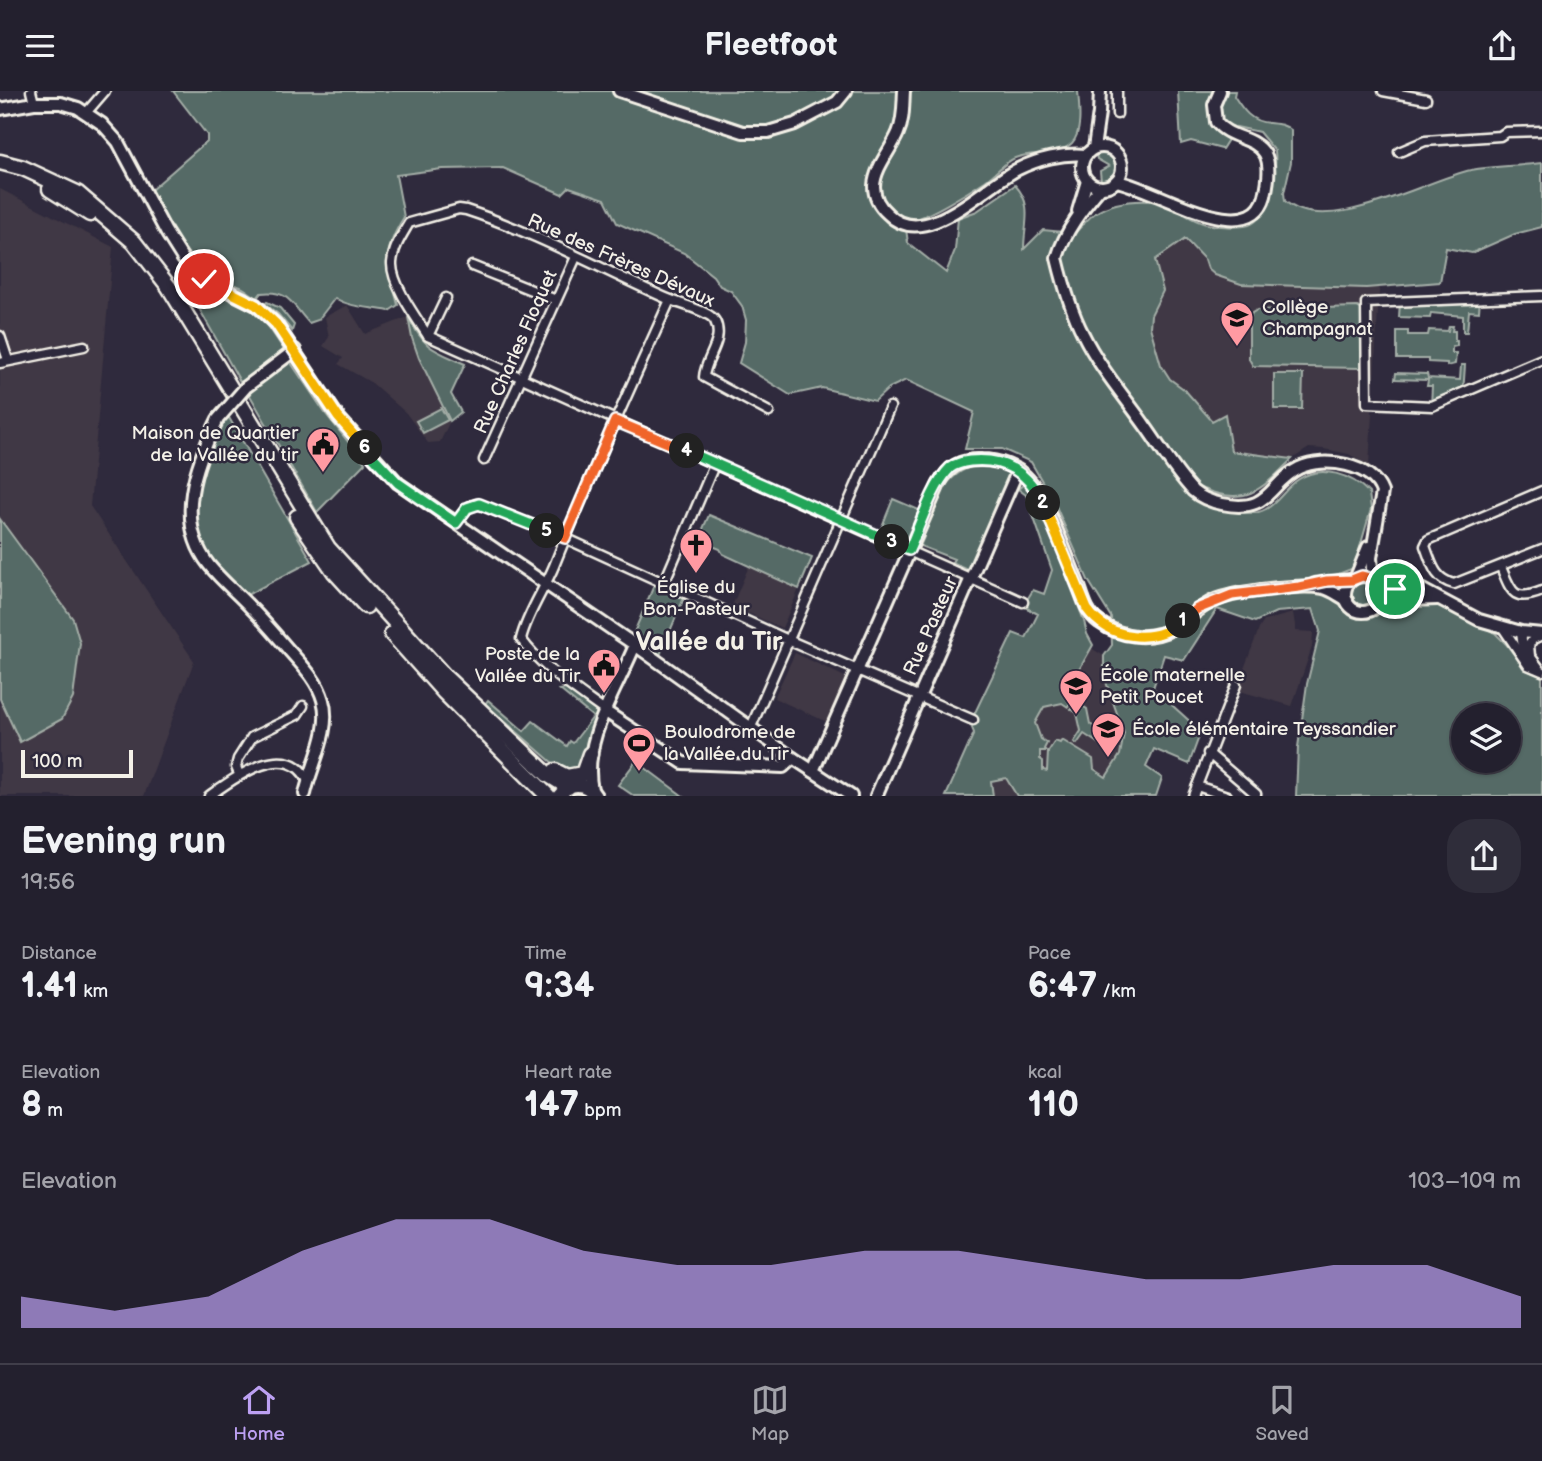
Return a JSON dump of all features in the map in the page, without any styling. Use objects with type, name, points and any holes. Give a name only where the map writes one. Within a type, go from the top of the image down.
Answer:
[{"type":"highway","points":[[0,162],[23,168],[72,190],[114,223],[152,263],[184,310],[328,548],[423,653],[547,774],[566,789]]},
{"type":"highway","points":[[0,170],[50,189],[81,208],[108,228],[134,254],[200,348],[308,536],[334,571],[444,692],[548,796]]},
{"type":"highway","points":[[423,653],[558,773],[567,777],[583,774],[590,754]]},
{"type":"main road","points":[[566,789],[583,785],[594,793]]},
{"type":"street","points":[[31,91],[34,103]]},
{"type":"street","points":[[86,113],[105,91]]},
{"type":"street","points":[[619,91],[743,132],[768,132],[795,124],[837,102],[846,91]]},
{"type":"street","points":[[904,91],[899,131],[874,183],[878,201],[889,216],[898,221],[920,226],[931,223],[968,203],[1015,171],[1046,159],[1109,148]]},
{"type":"street","points":[[1082,169],[1090,151],[1099,113],[1100,91]]},
{"type":"street","points":[[1117,91],[1117,114]]},
{"type":"street","points":[[1220,91],[1214,104],[1216,122],[1231,136],[1255,143],[1268,161],[1262,204],[1255,213],[1245,219],[1235,220],[1213,216],[1148,190],[1116,181],[1101,187],[1071,227],[1057,258],[1083,334],[1116,385],[1195,493],[1208,501],[1237,506],[1266,499],[1290,474],[1307,465],[1332,464],[1360,468],[1379,484],[1382,492],[1378,516],[1371,558],[1381,595],[1377,604],[1369,611],[1358,611],[1349,605],[1346,590],[1354,579],[1378,516]]},
{"type":"street","points":[[1383,91],[1426,99]]},
{"type":"street","points":[[0,109],[34,103],[61,103],[86,113],[102,124],[118,142],[183,259],[204,279],[261,309],[276,324],[325,400],[358,441],[398,483],[851,796]]},
{"type":"street","points":[[1099,113],[1109,148],[1119,156],[1122,168],[1148,190]]},
{"type":"street","points":[[1399,152],[1425,141],[1542,131]]},
{"type":"street","points":[[1046,159],[1073,164],[1082,169],[1087,181],[1071,227]]},
{"type":"street","points":[[1116,181],[1122,168]]},
{"type":"street","points":[[1087,181],[1101,187]]},
{"type":"street","name":"Rue des Frères Dévaux","points":[[428,336],[403,298],[391,264],[397,243],[410,223],[459,209],[475,213],[712,316],[717,325],[718,337],[704,369],[704,377],[769,412]]},
{"type":"street","name":"Rue Charles Floquet","points":[[484,460],[576,257]]},
{"type":"street","points":[[472,266],[556,300]]},
{"type":"street","points":[[1542,298],[1480,297],[1366,303],[1367,403],[1432,406],[1542,359]]},
{"type":"street","points":[[446,298],[428,336],[1023,602]]},
{"type":"street","points":[[670,300],[521,639],[530,651],[561,678],[606,712],[683,763],[783,768],[793,758]]},
{"type":"street","points":[[0,336],[4,362],[84,346]]},
{"type":"street","points":[[295,351],[246,387],[218,419],[204,446],[194,475],[191,502],[193,532],[208,563],[312,676],[324,701],[325,725],[304,795]]},
{"type":"street","points":[[751,727],[890,407]]},
{"type":"street","points":[[813,771],[939,484],[953,465],[980,460],[996,461],[1018,470],[1031,482],[1040,496],[1087,609],[1095,620],[1108,629],[1142,637],[1158,635],[1176,627],[1197,609],[1232,595],[1368,576],[1393,589],[1419,588],[1479,620],[1542,635]]},
{"type":"street","points":[[664,583],[715,463]]},
{"type":"street","name":"Rue Pasteur","points":[[876,796],[1018,470]]},
{"type":"street","points":[[1542,491],[1426,543],[1436,576],[1454,584],[1542,549]]},
{"type":"street","points":[[456,523],[473,504],[493,510],[565,538],[788,640],[973,720]]},
{"type":"street","points":[[1500,567],[1511,590],[1517,595],[1527,597],[1542,591]]},
{"type":"street","points":[[1299,587],[1322,587],[1347,600]]},
{"type":"street","points":[[1377,604],[1427,598],[1443,600]]},
{"type":"street","points":[[1502,627],[1528,665],[1541,670]]},
{"type":"street","points":[[1515,647],[1519,631]]},
{"type":"street","points":[[1519,631],[1522,648],[1541,670]]},
{"type":"street","points":[[1541,670],[1530,656],[1529,645],[1533,639],[1542,635]]},
{"type":"street","points":[[594,793],[589,775],[590,754],[635,645]]},
{"type":"street","points":[[1192,796],[1236,685]]},
{"type":"street","points":[[239,774],[236,767],[238,759],[252,737],[297,715],[303,706]]},
{"type":"street","points":[[1208,753],[1256,793],[1255,796]]},
{"type":"street","points":[[209,796],[239,774],[276,762],[288,761],[303,771],[308,781]]},
{"type":"street","points":[[566,789],[589,775]]},
{"type":"street","points":[[1197,786],[1227,796]]},
{"type":"shaded area","points":[[0,189],[113,247],[90,506],[194,661],[144,796],[0,796]]},
{"type":"shaded area","name":"Collège Champagnat","points":[[1104,205],[1195,226],[1211,233],[1384,206],[1369,466],[1349,454],[1309,448],[1292,459],[1262,488],[1246,495],[1216,494],[1091,225]]},
{"type":"shaded area","points":[[347,305],[365,334],[408,317],[419,358],[450,421],[440,442],[428,443],[406,413],[372,383],[338,364],[343,358],[323,346],[329,337],[325,317]]},
{"type":"shaded area","points":[[749,566],[799,589],[782,628],[732,606]]},
{"type":"shaded area","points":[[1293,613],[1296,631],[1313,632],[1312,647],[1292,706],[1236,690],[1264,621]]},
{"type":"shaded area","name":"École maternelle Petit Poucet","points":[[1073,637],[1104,656],[1107,685],[1122,720],[1125,739],[1116,765],[1103,780],[1052,783],[1037,765],[1031,733],[1048,664]]},
{"type":"shaded area","points":[[795,653],[847,678],[827,722],[774,698]]},
{"type":"shaded area","points":[[991,737],[1034,796],[993,796]]},
{"type":"green space","points":[[173,91],[1078,91],[1079,125],[1072,143],[1060,150],[1015,158],[959,198],[910,221],[906,229],[908,243],[946,273],[955,250],[958,218],[977,211],[1015,185],[1021,192],[1026,207],[1024,249],[1043,230],[1074,233],[1100,210],[1129,202],[1159,202],[1199,222],[1211,225],[1239,226],[1256,221],[1270,192],[1275,169],[1275,151],[1259,132],[1236,127],[1222,149],[1191,141],[1181,144],[1178,91],[1235,91],[1234,96],[1252,118],[1291,130],[1291,162],[1284,193],[1285,201],[1303,211],[1325,213],[1350,210],[1471,170],[1542,163],[1542,227],[1515,234],[1472,253],[1446,248],[1440,282],[1366,288],[1241,284],[1215,275],[1185,239],[1155,260],[1163,291],[1151,315],[1150,327],[1161,365],[1170,379],[1185,390],[1212,421],[1225,414],[1231,451],[1292,459],[1272,479],[1253,492],[1231,496],[1203,489],[1217,510],[1248,513],[1261,511],[1275,502],[1299,479],[1317,472],[1336,474],[1354,481],[1369,493],[1371,509],[1354,568],[1333,576],[1313,591],[1338,600],[1350,615],[1358,617],[1376,616],[1384,610],[1401,605],[1437,604],[1495,633],[1526,670],[1542,676],[1542,796],[1296,796],[1298,747],[1307,684],[1320,631],[1313,609],[1276,612],[1255,622],[1217,609],[1184,660],[1164,655],[1153,688],[1195,726],[1200,734],[1189,764],[1154,749],[1146,767],[1162,778],[1156,796],[1017,796],[1006,778],[991,781],[993,796],[946,796],[974,733],[970,723],[1013,633],[1026,638],[1038,614],[1023,606],[1033,590],[1044,594],[1052,570],[1026,495],[1018,489],[1023,485],[1034,490],[1093,645],[1066,693],[1072,697],[1068,707],[1062,703],[1044,707],[1035,723],[1041,739],[1047,743],[1044,749],[1046,751],[1040,751],[1043,770],[1047,771],[1048,752],[1055,741],[1060,743],[1062,740],[1093,759],[1094,769],[1106,777],[1120,755],[1124,733],[1104,670],[1104,656],[1112,645],[1111,617],[1088,580],[1055,504],[1031,462],[1002,449],[965,449],[974,412],[906,380],[889,388],[875,401],[822,388],[790,395],[739,363],[745,342],[746,320],[742,306],[731,291],[720,286],[713,276],[684,253],[617,223],[605,199],[569,187],[562,194],[503,168],[442,169],[396,175],[404,217],[396,230],[388,260],[398,305],[389,311],[354,305],[335,298],[318,320],[309,323],[284,296],[270,292],[261,293],[257,298],[243,288],[217,279],[206,271],[186,251],[164,215],[151,190],[207,141],[207,135]]},
{"type":"green space","points":[[1100,151],[1112,157],[1116,166],[1113,174],[1101,181],[1100,171],[1109,166],[1097,159],[1096,155]]},
{"type":"green space","points":[[181,270],[211,291],[247,307],[264,320],[286,353],[242,385],[191,294]]},
{"type":"green space","points":[[1480,297],[1479,312],[1469,311],[1467,332],[1463,332],[1463,316],[1431,313],[1430,318],[1399,317],[1400,302]]},
{"type":"green space","points":[[267,302],[280,308],[294,325],[292,331],[278,314],[265,304]]},
{"type":"green space","points":[[1357,307],[1363,310],[1362,368],[1253,366],[1249,359],[1249,319],[1257,310]]},
{"type":"green space","points":[[408,317],[431,347],[465,364],[451,394],[461,412],[450,421],[419,358]]},
{"type":"green space","points":[[1449,326],[1453,326],[1452,331],[1455,331],[1457,341],[1457,346],[1452,347],[1452,353],[1456,353],[1455,364],[1447,366],[1447,363],[1428,362],[1428,359],[1397,359],[1397,331],[1408,331],[1408,335],[1428,335],[1429,330],[1448,331]]},
{"type":"green space","points":[[289,360],[325,413],[365,463],[317,512],[248,392]]},
{"type":"green space","points":[[1461,365],[1465,365],[1463,394],[1431,406],[1432,386],[1427,386],[1428,380],[1395,379],[1396,373],[1427,374],[1428,378],[1460,380]]},
{"type":"green space","points":[[1274,374],[1303,374],[1302,409],[1274,409]]},
{"type":"green space","points":[[441,408],[448,420],[423,433],[416,421]]},
{"type":"green space","points":[[228,416],[312,561],[245,596],[211,562],[201,541],[198,523],[197,503],[203,464],[209,446]]},
{"type":"green space","points":[[983,464],[1008,469],[1011,477],[971,566],[967,569],[952,562],[954,559],[920,546],[937,500],[950,480],[970,467]]},
{"type":"green space","points":[[893,499],[919,510],[906,540],[881,529]]},
{"type":"green space","points":[[709,515],[812,558],[799,589],[698,540]]},
{"type":"green space","points":[[0,519],[73,619],[80,643],[73,698],[62,719],[20,742],[0,699]]},
{"type":"green space","points":[[1359,582],[1369,582],[1376,589],[1376,599],[1369,606],[1359,606],[1352,599],[1352,589]]},
{"type":"green space","points":[[655,583],[684,598],[660,655],[633,635]]},
{"type":"green space","points":[[567,689],[599,714],[579,772],[562,771],[485,704],[488,700],[524,731],[533,721],[567,746],[570,741],[573,743],[593,717],[560,690]]},
{"type":"green space","points":[[1077,703],[1087,709],[1090,724],[1100,731],[1101,745],[1084,734],[1077,744],[1074,742],[1081,731],[1077,713],[1071,709]]},
{"type":"green space","name":"Boulodrome de la Vallée du Tir","points":[[636,761],[683,796],[634,796],[618,785]]},
{"type":"place","name":"Collège Champagnat","points":[[1237,348]]},
{"type":"place","name":"Maison de Quartier de la Vallée du tir","points":[[323,474]]},
{"type":"place","name":"Église du Bon-Pasteur","points":[[696,575]]},
{"type":"place","name":"Poste de la Vallée du Tir","points":[[604,695]]},
{"type":"place","name":"École maternelle Petit Poucet","points":[[1076,716]]},
{"type":"place","name":"École élémentaire Teyssandier","points":[[1108,759]]},
{"type":"place","name":"Boulodrome de la Vallée du Tir","points":[[639,773]]},
{"type":"district","name":"Vallée du Tir","points":[[709,642]]},
{"type":"route","points":[[204,279],[261,309],[289,341],[325,400],[358,441],[398,483],[456,523],[467,508],[479,504],[565,538],[615,421],[909,550],[939,484],[953,465],[980,460],[996,461],[1018,470],[1031,482],[1040,496],[1087,609],[1095,620],[1108,629],[1123,634],[1142,637],[1158,635],[1176,627],[1197,609],[1232,595],[1327,581],[1352,580],[1362,576],[1368,576],[1379,585],[1395,589]]}]
